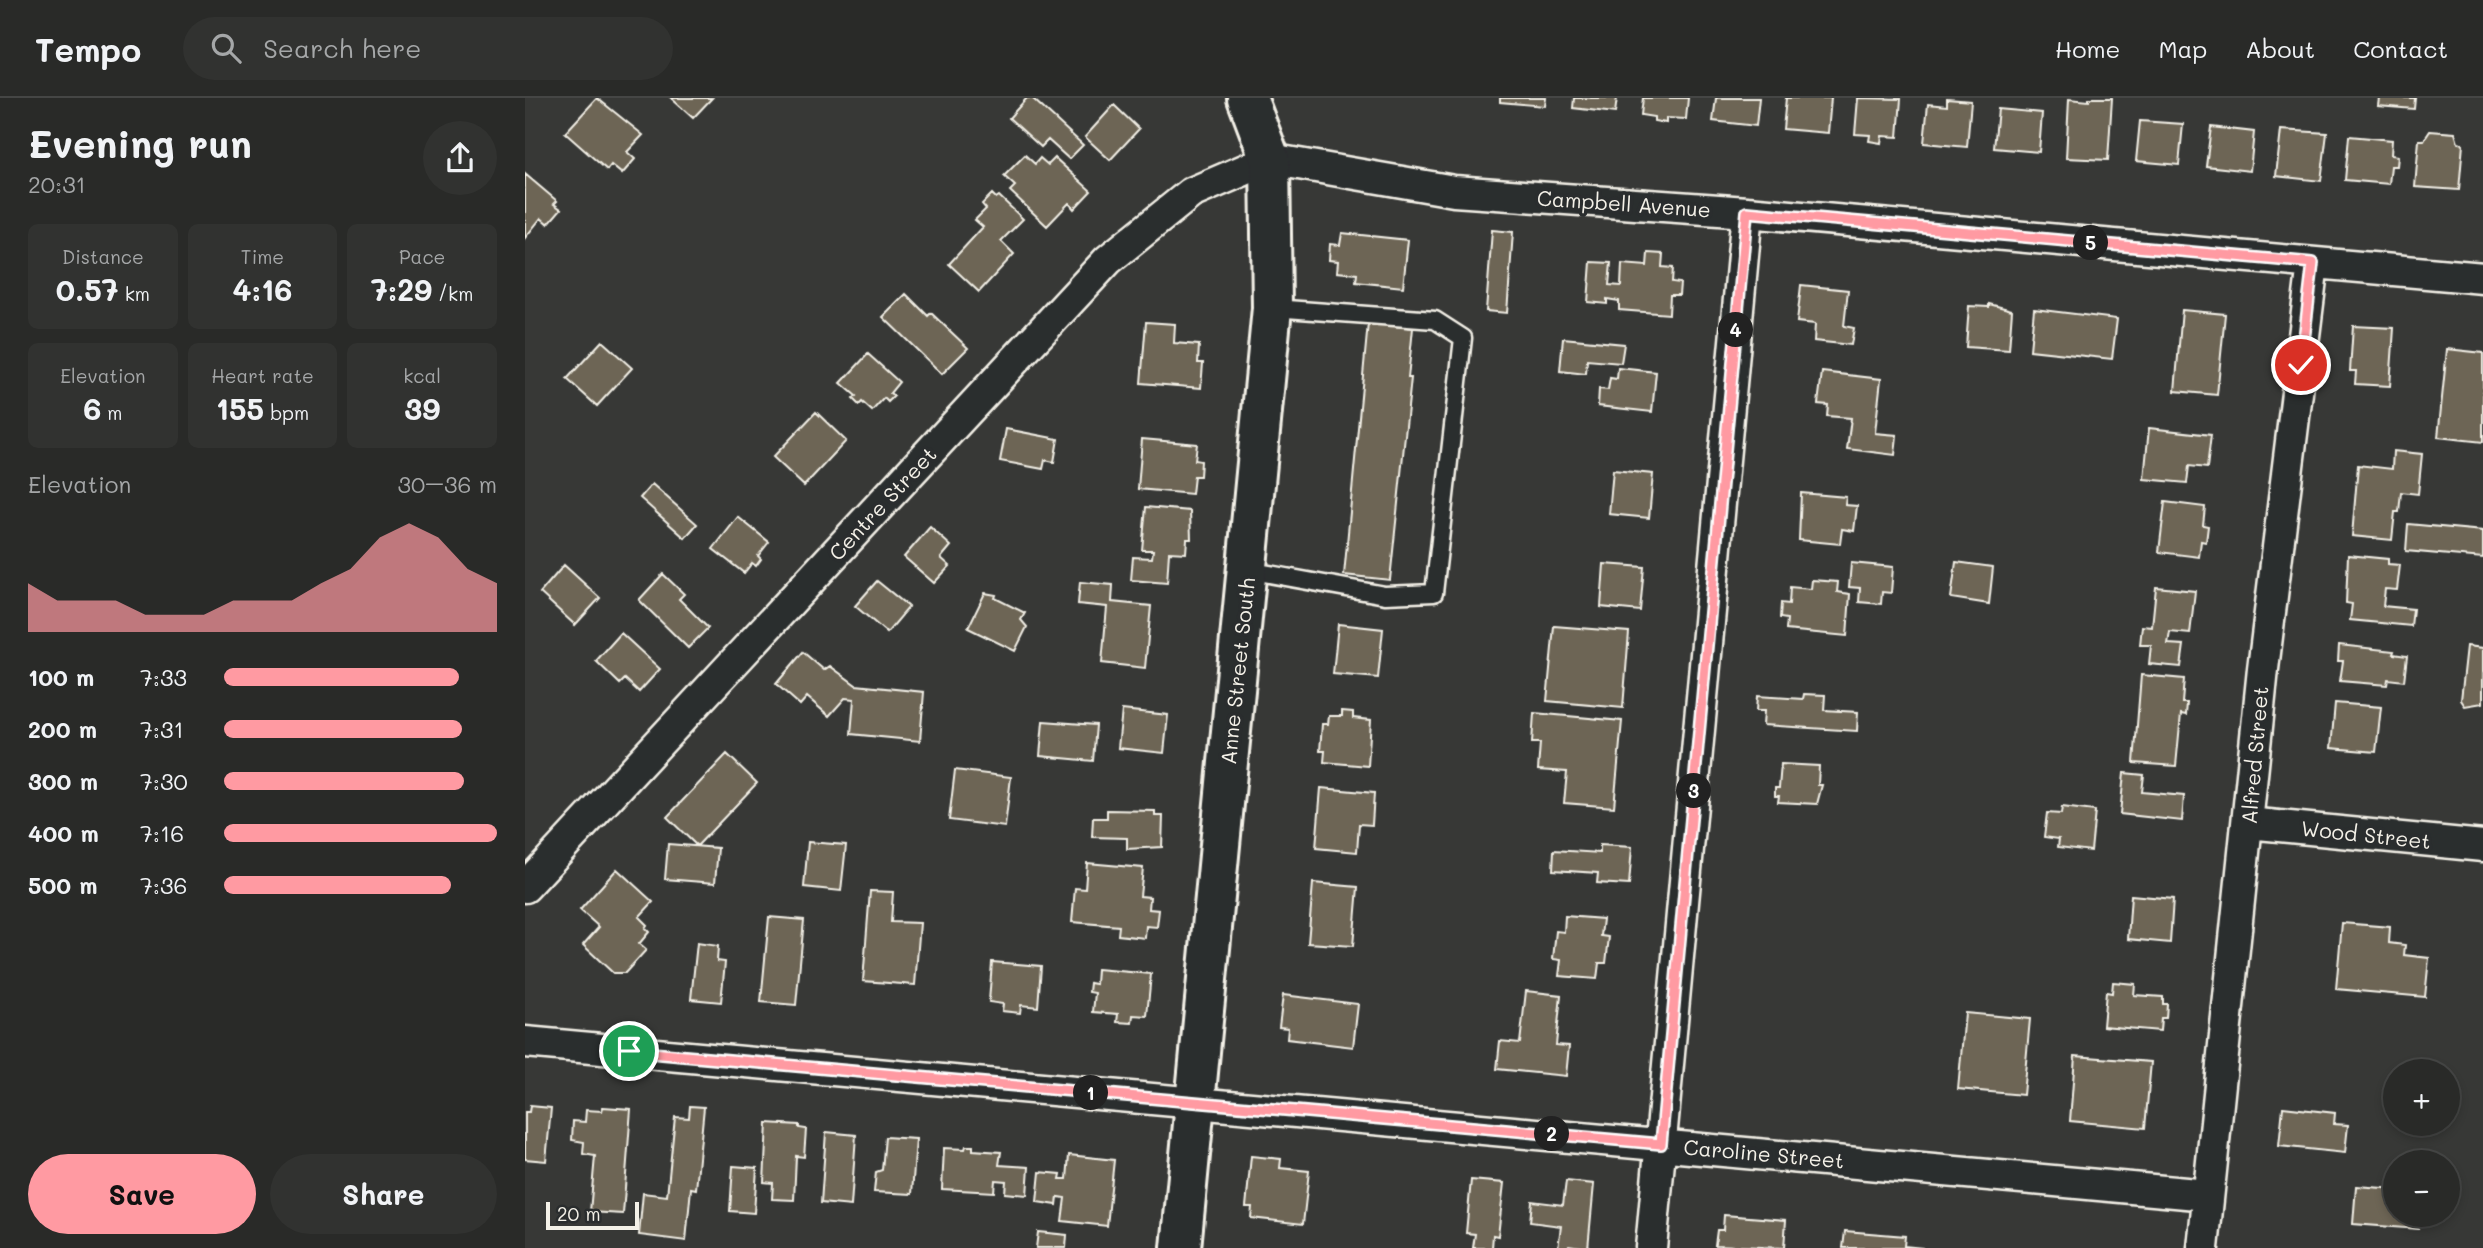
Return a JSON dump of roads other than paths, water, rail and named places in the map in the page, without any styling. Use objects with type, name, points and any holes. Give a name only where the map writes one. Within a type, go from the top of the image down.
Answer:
[{"type":"street","name":"Anne Street South","points":[[1181,1248],[1272,308],[1270,159],[1247,98]]},
{"type":"street","name":"Campbell Avenue","points":[[1270,159],[1454,191],[1747,212],[2483,278]]},
{"type":"street","name":"Centre Street","points":[[525,887],[1108,260],[1191,193],[1270,159]]},
{"type":"street","points":[[1651,1248],[1747,212]]},
{"type":"street","name":"Alfred Street","points":[[2203,1248],[2263,669],[2313,263]]},
{"type":"street","name":"Wood Street","points":[[2248,823],[2483,846]]},
{"type":"street","name":"Caroline Street","points":[[525,1042],[2208,1195]]},
{"type":"lane","points":[[1247,569],[1385,595],[1434,593],[1463,338],[1435,320],[1272,308]]}]
